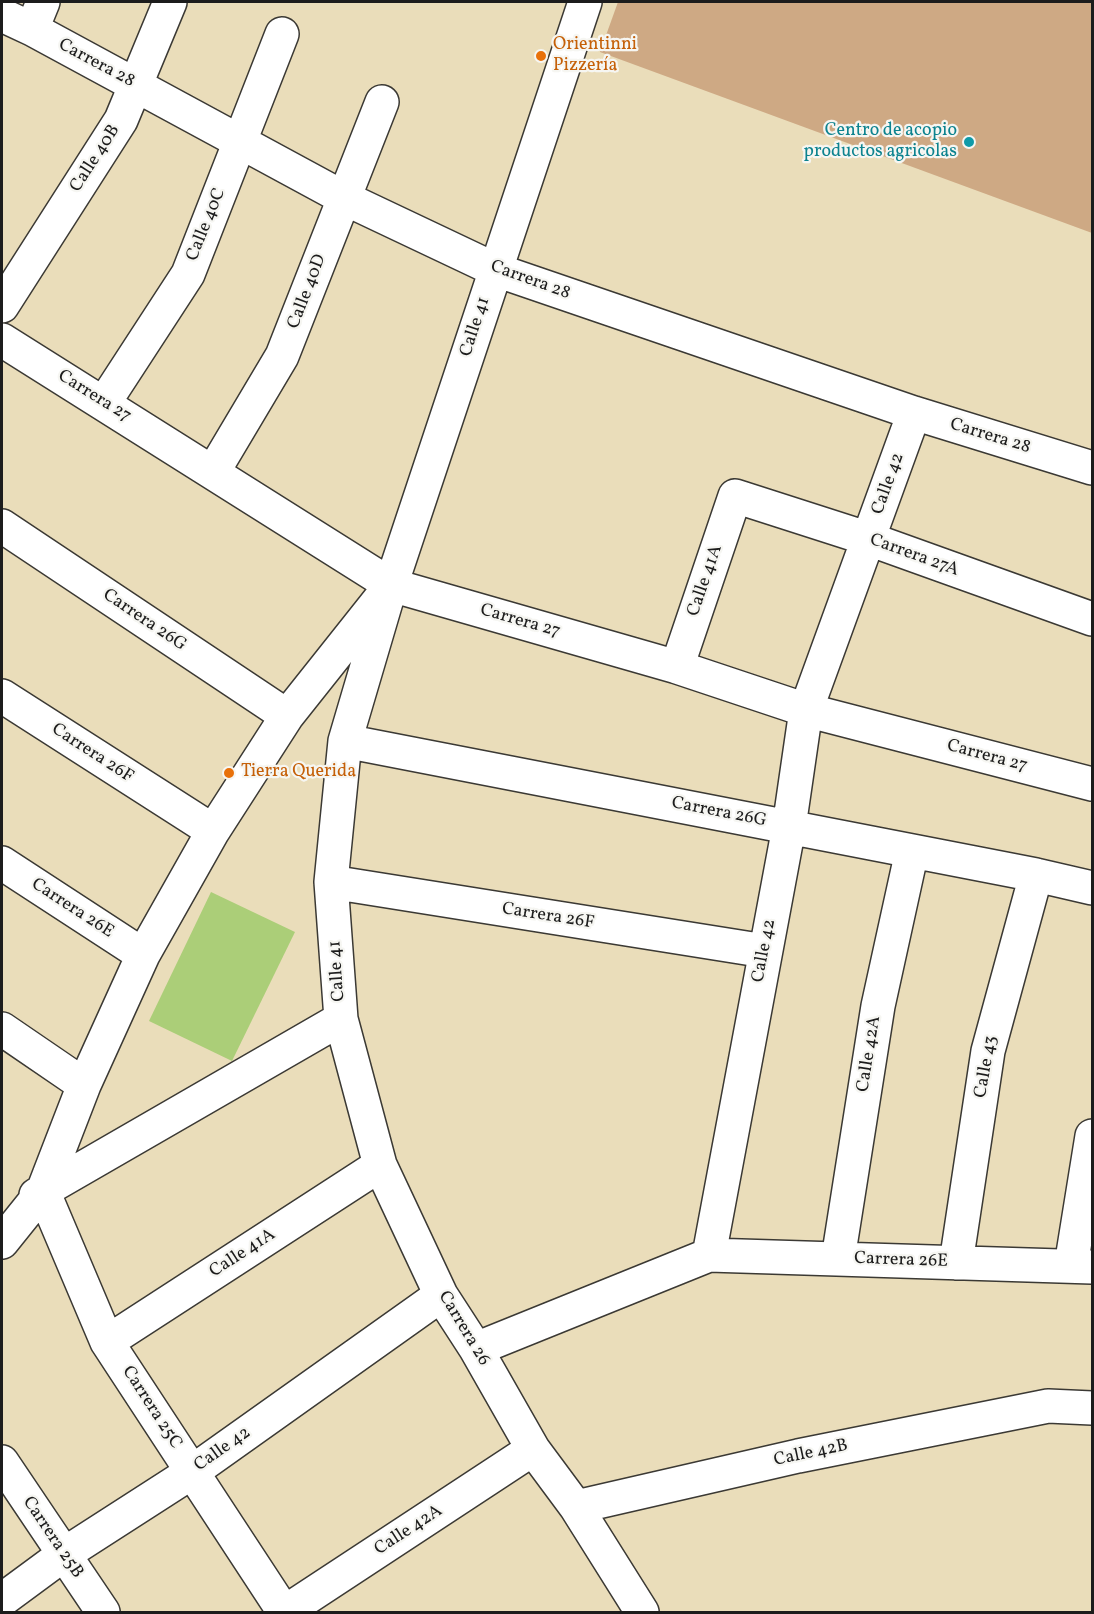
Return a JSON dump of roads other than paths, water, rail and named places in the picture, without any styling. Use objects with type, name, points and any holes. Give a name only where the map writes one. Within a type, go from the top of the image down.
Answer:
[{"type":"street","name":"Calle 40B","points":[[2,306],[121,120],[170,2]]},
{"type":"street","name":"Calle 41","points":[[43,1191],[341,1019],[331,882],[345,741],[391,585],[585,2]]},
{"type":"street","name":"Carrera 28","points":[[2,15],[38,15],[136,85],[344,198],[496,270],[914,413],[1092,468]]},
{"type":"street","name":"Calle 40C","points":[[104,403],[188,274],[282,34]]},
{"type":"street","name":"Calle 40D","points":[[213,472],[282,356],[382,102]]},
{"type":"street","name":"Carrera 27","points":[[2,340],[391,585],[677,667],[806,710],[1092,784]]},
{"type":"street","name":"Calle 42","points":[[709,1255],[789,827],[806,710],[914,413]]},
{"type":"street","name":"Carrera 27A","points":[[735,496],[869,539],[1092,620]]},
{"type":"street","name":"Calle 41A","points":[[677,667],[735,496]]},
{"type":"street","name":"Carrera 26G","points":[[2,526],[287,716]]},
{"type":"street","name":"Calle 41","points":[[2,1242],[43,1191],[84,1085],[143,955],[213,831],[287,716],[391,585]]},
{"type":"street","name":"Carrera 26F","points":[[2,696],[213,831]]},
{"type":"street","name":"Carrera 26G","points":[[345,741],[1036,875],[1092,888]]},
{"type":"street","name":"Calle 42A","points":[[838,1259],[878,1006],[912,851]]},
{"type":"street","name":"Carrera 26E","points":[[2,863],[143,955]]},
{"type":"street","name":"Calle 43","points":[[956,1263],[988,1051],[1036,875]]},
{"type":"street","name":"Carrera 26F","points":[[331,882],[765,951]]},
{"type":"street","name":"Carrera 26","points":[[341,1019],[380,1165],[441,1295],[476,1349],[533,1449],[576,1507],[642,1612]]},
{"type":"street","points":[[2,1029],[84,1085]]},
{"type":"street","points":[[1082,1267],[1092,1136]]},
{"type":"street","name":"Calle 41A","points":[[107,1342],[380,1165]]},
{"type":"street","points":[[2,1217],[43,1191]]},
{"type":"street","name":"Carrera 25C","points":[[43,1191],[107,1342],[285,1612]]},
{"type":"street","name":"Carrera 26E","points":[[709,1255],[1082,1267]]},
{"type":"street","points":[[476,1349],[709,1255]]},
{"type":"street","name":"Calle 42","points":[[2,1600],[63,1554],[192,1472],[441,1295]]},
{"type":"street","name":"Calle 42B","points":[[576,1507],[798,1456],[1048,1406],[1092,1408]]},
{"type":"street","name":"Calle 42A","points":[[285,1612],[533,1449]]},
{"type":"street","name":"Carrera 25B","points":[[2,1462],[103,1612]]},
{"type":"place","name":"Orientinni Pizzería","points":[[541,56]]},
{"type":"place","name":"Centro de acopio productos agricolas","points":[[969,142]]},
{"type":"place","name":"Tierra Querida","points":[[229,773]]}]
